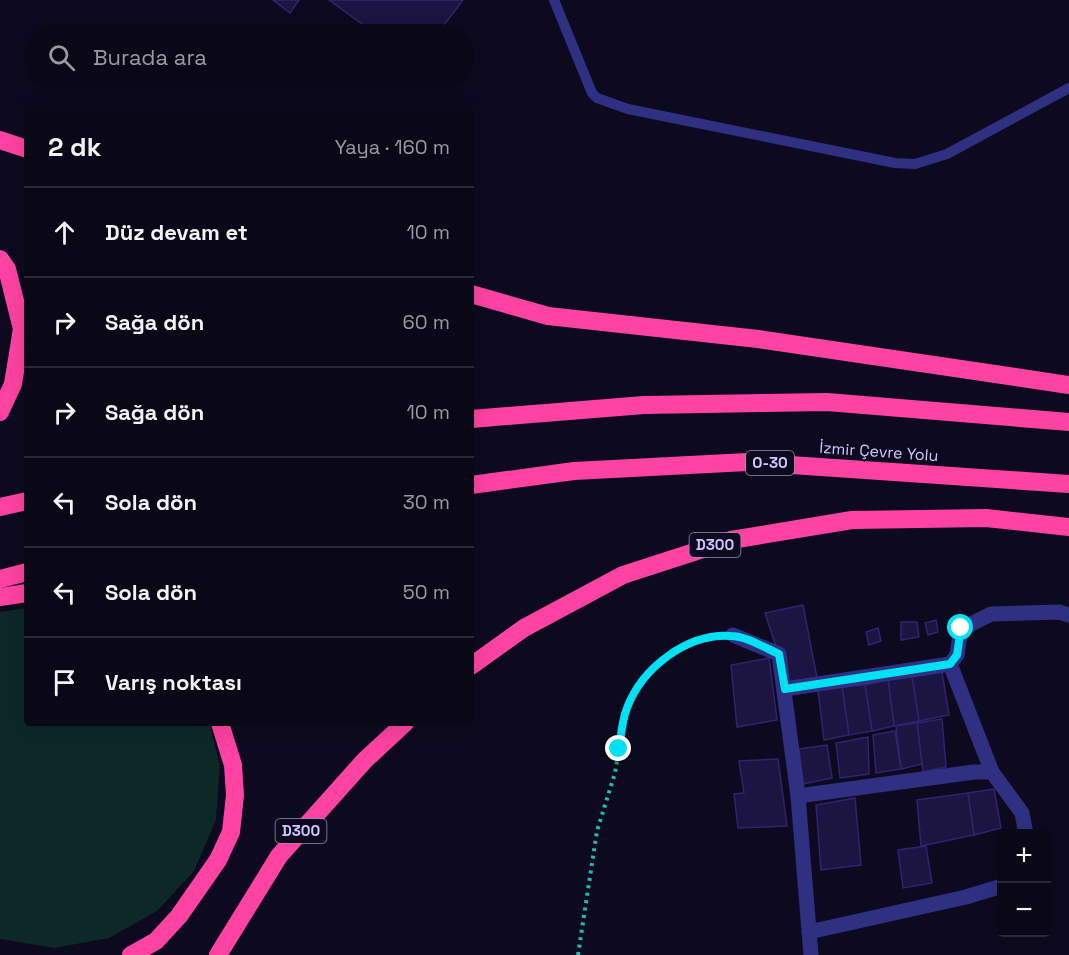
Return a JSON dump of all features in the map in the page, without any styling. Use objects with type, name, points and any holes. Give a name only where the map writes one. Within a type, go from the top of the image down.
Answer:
[{"type":"highway","points":[[0,140],[24,148]]},
{"type":"highway","points":[[0,259],[7,269],[22,329],[13,384],[0,412]]},
{"type":"highway","points":[[474,295],[548,316],[758,339],[1069,385]]},
{"type":"highway","points":[[474,419],[644,405],[828,402],[1069,422]]},
{"type":"highway","name":"İzmir Çevre Yolu","points":[[474,485],[574,471],[747,462],[1069,484]]},
{"type":"highway","points":[[0,507],[24,502]]},
{"type":"highway","name":"D300","points":[[474,664],[524,628],[623,575],[731,540],[852,520],[986,518],[1069,527]]},
{"type":"highway","points":[[0,579],[24,573]]},
{"type":"highway","points":[[0,597],[24,593]]},
{"type":"highway","points":[[130,955],[156,941],[179,916],[218,860],[231,832],[235,795],[233,765],[221,726]]},
{"type":"highway","name":"D300","points":[[218,955],[279,856],[365,759],[402,726]]},
{"type":"street","points":[[785,689],[950,664],[957,655],[961,628],[991,614],[1059,612],[1069,615]]},
{"type":"street","points":[[733,635],[779,654],[798,796],[812,955]]},
{"type":"street","points":[[950,664],[992,772],[1022,813],[1025,829]]},
{"type":"street","points":[[798,796],[974,772],[992,772]]},
{"type":"street","points":[[809,932],[966,897],[997,888]]},
{"type":"lane","points":[[554,0],[587,82],[597,98],[628,109],[894,163],[915,164],[947,154],[1069,88]]},
{"type":"path","points":[[578,955],[597,831],[615,773],[626,709],[640,680],[670,655],[701,638],[733,635]]},
{"type":"green space","points":[[24,608],[24,726],[210,726],[220,765],[216,820],[194,871],[157,911],[109,938],[54,948],[0,939],[0,612]]},
{"type":"building","points":[[273,0],[299,0],[290,13]]},
{"type":"building","points":[[329,0],[463,0],[445,24],[362,24]]},
{"type":"building","points":[[803,605],[817,678],[788,683],[765,613]]},
{"type":"building","points":[[936,620],[938,632],[928,635],[925,623]]},
{"type":"building","points":[[901,622],[917,622],[919,637],[901,640]]},
{"type":"building","points":[[878,628],[881,641],[869,645],[866,632]]},
{"type":"building","points":[[769,658],[777,720],[737,727],[731,665]]},
{"type":"building","points":[[942,672],[949,715],[919,721],[912,677]]},
{"type":"building","points":[[912,677],[919,721],[894,726],[888,679]]},
{"type":"building","points":[[888,679],[894,726],[872,731],[865,685]]},
{"type":"building","points":[[865,685],[872,731],[849,735],[842,687]]},
{"type":"building","points":[[842,687],[849,735],[824,740],[818,690]]},
{"type":"building","points":[[942,719],[946,767],[923,772],[917,723]]},
{"type":"building","points":[[917,723],[922,764],[901,769],[896,726]]},
{"type":"building","points":[[895,731],[901,769],[876,773],[873,735]]},
{"type":"building","points":[[868,737],[869,774],[840,778],[836,743]]},
{"type":"building","points":[[827,745],[832,778],[803,784],[799,749]]},
{"type":"building","points":[[778,759],[787,826],[738,828],[734,794],[744,793],[739,761]]},
{"type":"building","points":[[994,789],[1001,828],[974,835],[968,793]]},
{"type":"building","points":[[968,793],[974,835],[921,846],[917,800]]},
{"type":"building","points":[[855,798],[861,865],[821,870],[816,805]]},
{"type":"building","points":[[926,846],[932,883],[903,888],[898,850]]},
{"type":"route","points":[[619,749],[626,709],[640,680],[670,655],[701,638],[733,635],[779,654],[785,689],[950,664],[957,655],[961,628]]}]
